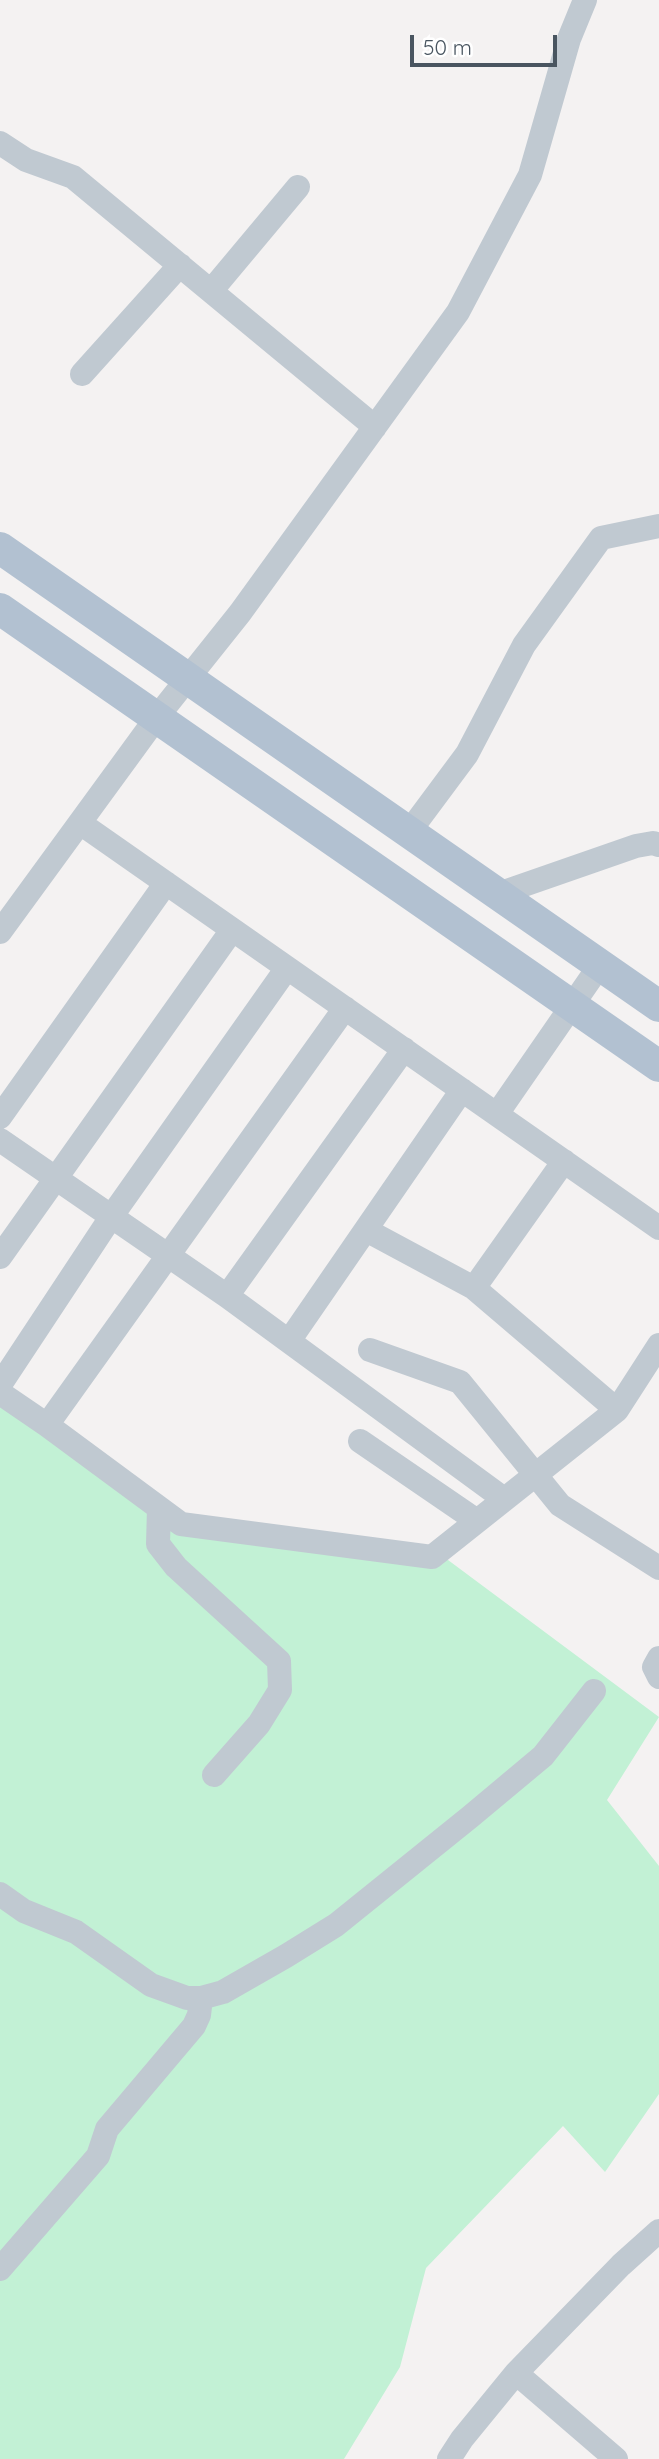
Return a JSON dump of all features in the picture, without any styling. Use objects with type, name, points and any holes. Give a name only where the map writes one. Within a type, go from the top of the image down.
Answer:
[{"type":"main road","points":[[0,548],[659,1006]]},
{"type":"main road","points":[[0,609],[659,1066]]},
{"type":"street","points":[[0,932],[187,677],[240,613],[458,312],[530,175],[569,39],[585,0]]},
{"type":"street","points":[[0,143],[26,160],[73,177],[375,427]]},
{"type":"street","points":[[211,291],[298,187]]},
{"type":"street","points":[[82,374],[180,265]]},
{"type":"street","points":[[410,832],[467,754],[524,645],[601,538],[659,526]]},
{"type":"street","points":[[80,823],[659,1228]]},
{"type":"street","points":[[498,894],[636,846],[653,843],[659,845]]},
{"type":"street","points":[[0,1117],[166,883]]},
{"type":"street","points":[[0,1257],[232,930]]},
{"type":"street","points":[[497,1114],[600,965]]},
{"type":"street","points":[[0,1385],[111,1217],[287,968]]},
{"type":"street","points":[[47,1425],[345,1008]]},
{"type":"street","points":[[227,1296],[404,1049]]},
{"type":"street","points":[[289,1341],[463,1090]]},
{"type":"street","points":[[0,1140],[227,1296],[504,1499]]},
{"type":"street","points":[[474,1288],[564,1161]]},
{"type":"street","points":[[366,1230],[474,1288],[617,1410]]},
{"type":"street","points":[[0,1393],[181,1524],[432,1557],[617,1410],[659,1345]]},
{"type":"street","points":[[370,1350],[460,1382],[560,1505],[659,1568]]},
{"type":"street","points":[[360,1441],[478,1521]]},
{"type":"street","points":[[159,1508],[159,1544],[176,1567],[279,1661],[280,1689],[259,1724],[214,1775]]},
{"type":"street","points":[[659,1658],[653,1667],[659,1677]]},
{"type":"street","points":[[0,1894],[24,1911],[76,1933],[151,1985],[187,1998],[201,1998],[223,1992],[335,1925],[543,1756],[594,1691]]},
{"type":"street","points":[[0,2269],[98,2156],[107,2129],[194,2026],[199,2015],[201,1998]]},
{"type":"street","points":[[449,2459],[516,2373],[621,2265],[659,2231]]},
{"type":"street","points":[[516,2373],[616,2459]]},
{"type":"green space","points":[[0,1405],[176,1530],[448,1560],[659,1717],[607,1800],[659,1866],[659,2094],[605,2172],[563,2126],[426,2268],[400,2367],[344,2459],[0,2459]]}]
